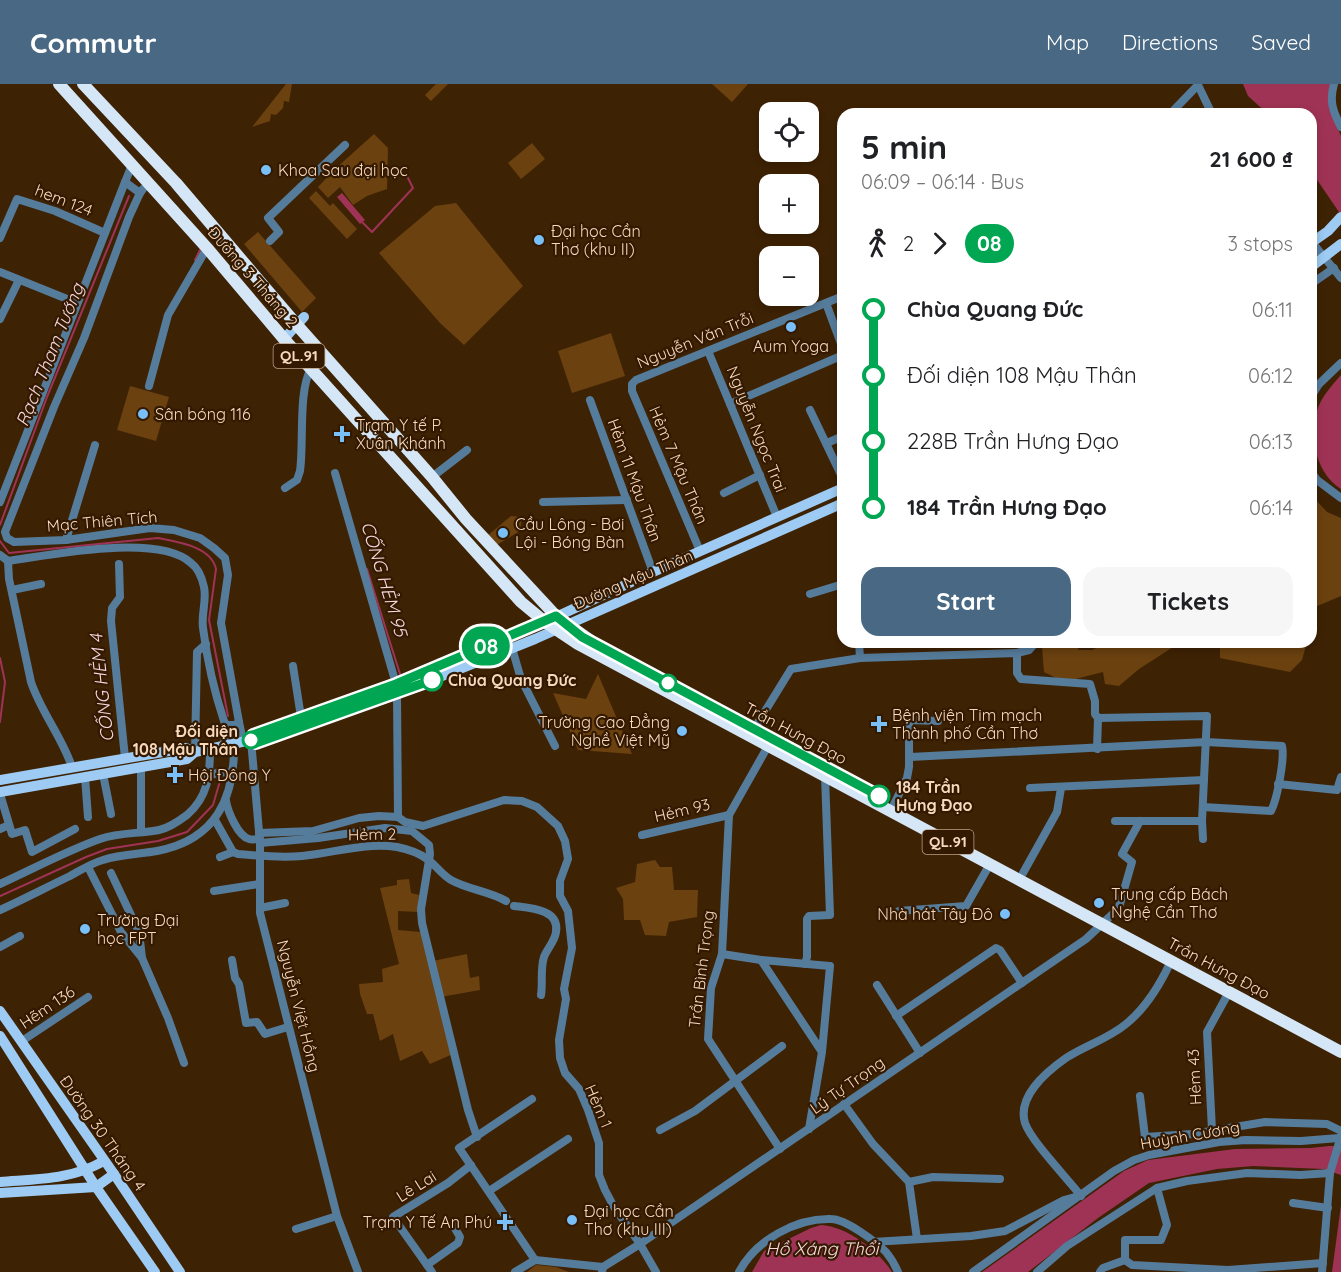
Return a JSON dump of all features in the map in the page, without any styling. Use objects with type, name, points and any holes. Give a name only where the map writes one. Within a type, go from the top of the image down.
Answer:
[{"type":"highway","name":"Đường 3 Tháng 2","points":[[59,84],[132,165],[143,188],[207,248],[284,339],[521,602],[555,623]]},
{"type":"highway","name":"Đường 3 Tháng 2","points":[[84,84],[180,180],[555,623]]},
{"type":"highway","name":"Trần Hưng Đạo","points":[[555,623],[1023,873],[1171,961],[1341,1043]]},
{"type":"highway","name":"Trần Hưng Đạo","points":[[555,623],[578,644],[990,864],[1104,921],[1231,989],[1341,1052]]},
{"type":"main road","points":[[1317,238],[1328,231],[1341,217]]},
{"type":"main road","points":[[1317,262],[1341,244]]},
{"type":"main road","points":[[284,339],[300,321]]},
{"type":"main road","name":"Đường Mậu Thân","points":[[241,741],[256,743],[512,648],[652,572],[837,491]]},
{"type":"main road","name":"Đường Mậu Thân","points":[[0,793],[186,759],[195,752],[241,741],[301,717],[397,689],[555,623],[735,552],[837,506]]},
{"type":"main road","points":[[730,538],[735,552]]},
{"type":"main road","name":"Đường Mậu Thân","points":[[0,780],[186,748],[195,752]]},
{"type":"main road","name":"Đường 30 Tháng 4","points":[[0,1011],[180,1272]]},
{"type":"main road","name":"Đường 30 Tháng 4","points":[[0,1036],[96,1186],[155,1272]]},
{"type":"main road","points":[[0,1182],[59,1178],[87,1171],[104,1161]]},
{"type":"main road","points":[[0,1193],[96,1186],[114,1174]]},
{"type":"street","points":[[1334,84],[1331,105],[1341,127]]},
{"type":"street","points":[[1176,108],[1198,85],[1209,108]]},
{"type":"street","points":[[270,241],[279,232],[268,218],[345,145]]},
{"type":"street","points":[[0,502],[132,165]]},
{"type":"street","points":[[125,182],[143,188]]},
{"type":"street","name":"Mạc Thiên Tích","points":[[143,188],[125,226],[84,338],[5,532],[7,538],[14,542],[66,540],[150,528],[174,530],[200,538],[214,548],[225,558],[228,575],[221,623],[239,722]]},
{"type":"street","name":"hem 124","points":[[0,238],[17,198],[105,233]]},
{"type":"street","points":[[148,386],[168,315],[207,248]]},
{"type":"street","points":[[1317,249],[1341,278]]},
{"type":"street","points":[[1317,280],[1334,268]]},
{"type":"street","points":[[0,272],[77,303]]},
{"type":"street","points":[[0,319],[19,280]]},
{"type":"street","name":"Nguyễn Văn Trỗi","points":[[632,391],[632,384],[636,380],[837,298]]},
{"type":"street","points":[[826,303],[837,333]]},
{"type":"street","name":"Nguyễn Ngọc Trai","points":[[708,351],[777,517]]},
{"type":"street","points":[[730,404],[837,359]]},
{"type":"street","points":[[1317,387],[1341,363]]},
{"type":"street","points":[[285,488],[297,480],[300,471],[303,404],[306,381],[311,369]]},
{"type":"street","name":"Hẻm 7 Mậu Thân","points":[[632,391],[700,551]]},
{"type":"street","points":[[39,400],[54,407]]},
{"type":"street","name":"Hẻm 11 Mậu Thân","points":[[590,400],[652,572]]},
{"type":"street","points":[[810,410],[837,466]]},
{"type":"street","points":[[827,443],[837,439]]},
{"type":"street","points":[[66,540],[95,445]]},
{"type":"street","points":[[432,477],[467,450]]},
{"type":"street","points":[[335,473],[397,689],[398,818]]},
{"type":"street","points":[[724,493],[760,475]]},
{"type":"street","points":[[1317,480],[1341,498]]},
{"type":"street","points":[[543,502],[627,500]]},
{"type":"street","name":"Mạc Thiên Tích","points":[[0,910],[103,859],[159,850],[184,843],[215,820],[226,801],[241,741],[226,725],[219,706],[202,625],[203,584],[195,566],[186,558],[150,547],[109,549],[8,561]]},
{"type":"street","points":[[0,555],[8,561],[31,682],[72,767]]},
{"type":"street","points":[[119,564],[120,597],[112,608],[111,627],[125,758]]},
{"type":"street","points":[[12,590],[41,584]]},
{"type":"street","points":[[810,594],[837,586]]},
{"type":"street","points":[[195,752],[197,652],[206,644]]},
{"type":"street","points":[[512,648],[521,680],[555,746]]},
{"type":"street","points":[[859,648],[860,658]]},
{"type":"street","points":[[754,729],[791,669],[860,658],[1017,653],[1031,648]]},
{"type":"street","points":[[1017,653],[1017,673],[1021,680],[1090,684],[1095,701],[1095,714],[1098,718],[1097,749]]},
{"type":"street","points":[[293,666],[301,717]]},
{"type":"street","points":[[1098,718],[1207,716],[1203,838]]},
{"type":"street","points":[[894,804],[907,778],[910,757],[909,720],[938,721]]},
{"type":"street","points":[[226,725],[235,725],[239,722],[241,741]]},
{"type":"street","name":"Nguyễn Việt Hồng","points":[[241,741],[260,838],[260,908],[288,1027],[338,1216],[358,1272]]},
{"type":"street","points":[[910,757],[1206,742],[1282,746],[1278,784],[1271,811],[1203,807]]},
{"type":"street","name":"Trần Bình Trọng","points":[[768,746],[729,815],[722,954],[711,988],[708,1039],[780,1149]]},
{"type":"street","points":[[0,884],[99,840],[124,833],[159,830],[182,819],[206,792],[210,749]]},
{"type":"street","points":[[141,767],[141,831]]},
{"type":"street","points":[[209,776],[219,772],[232,773]]},
{"type":"street","points":[[103,774],[111,814]]},
{"type":"street","points":[[805,964],[807,919],[809,916],[830,915],[825,776]]},
{"type":"street","points":[[85,777],[88,817]]},
{"type":"street","points":[[1278,784],[1337,790],[1341,777]]},
{"type":"street","points":[[1030,788],[1204,780]]},
{"type":"street","points":[[1023,873],[1057,812],[1061,788]]},
{"type":"street","points":[[0,793],[12,834],[26,830],[32,852],[75,829]]},
{"type":"street","name":"Hẻm 1","points":[[260,838],[319,830],[359,818],[398,818],[423,826],[504,800],[522,801],[537,807],[558,826],[565,841],[568,859],[560,881],[560,896],[568,910],[572,948],[564,989],[566,999],[559,1040],[560,1058],[565,1074],[579,1089],[588,1110],[599,1143],[599,1174],[605,1190],[614,1208],[640,1244],[656,1272]]},
{"type":"street","points":[[226,801],[230,818],[251,840],[318,838],[374,829],[402,829],[417,834],[426,841],[431,849],[421,909],[424,940],[477,1137]]},
{"type":"street","name":"Hẻm 93","points":[[642,835],[729,815]]},
{"type":"street","points":[[215,820],[233,852],[220,857]]},
{"type":"street","points":[[1115,821],[1202,821]]},
{"type":"street","name":"Lý Tự Trọng","points":[[603,1270],[1086,939],[1118,909],[1132,862],[1122,854],[1140,821]]},
{"type":"street","points":[[0,828],[9,825]]},
{"type":"street","name":"Hẻm 2","points":[[233,852],[260,856],[302,856],[355,847],[400,848],[428,860],[452,881],[495,894],[510,904],[546,912],[556,926],[555,935],[543,959],[541,995]]},
{"type":"street","points":[[899,911],[966,906],[990,864]]},
{"type":"street","points":[[88,867],[121,932],[142,958],[168,1018],[184,1063]]},
{"type":"street","points":[[111,873],[139,933],[142,958]]},
{"type":"street","points":[[214,891],[259,884]]},
{"type":"street","points":[[260,908],[285,903]]},
{"type":"street","points":[[0,947],[20,936]]},
{"type":"street","points":[[896,1016],[996,948],[1000,950],[1022,983]]},
{"type":"street","points":[[722,954],[830,966],[822,1052],[809,1129]]},
{"type":"street","points":[[232,960],[246,1023],[258,1022],[266,1034],[288,1027]]},
{"type":"street","points":[[761,960],[822,1052]]},
{"type":"street","points":[[873,1242],[971,1236],[1005,1231],[1064,1200],[1081,1196],[1025,1125],[1023,1106],[1038,1083],[1067,1058],[1107,1038],[1128,1023],[1152,996],[1171,961]]},
{"type":"street","points":[[877,985],[920,1053]]},
{"type":"street","name":"Hẻm 43","points":[[1212,1130],[1207,1032],[1231,989]]},
{"type":"street","name":"Hẽm 136","points":[[22,1041],[88,997]]},
{"type":"street","points":[[660,1130],[695,1111],[782,1046]]},
{"type":"street","points":[[1125,1260],[1132,1265],[1228,1270],[1323,1268],[1330,1173],[1340,1135],[1327,1124],[1265,1122],[1193,1134],[1145,1137],[1140,1096]]},
{"type":"street","points":[[532,1099],[459,1148],[535,1260]]},
{"type":"street","points":[[844,1104],[873,1144],[909,1182],[917,1239]]},
{"type":"street","name":"Huỳnh Cương","points":[[973,1272],[1134,1160],[1219,1142],[1301,1141],[1340,1135]]},
{"type":"street","points":[[489,1191],[568,1139]]},
{"type":"street","name":"Lê Lai","points":[[453,1225],[460,1237],[458,1244],[429,1268],[393,1217],[448,1183],[471,1164]]},
{"type":"street","points":[[1037,1272],[1067,1246],[1157,1188],[1187,1181],[1247,1173],[1300,1175],[1330,1173]]},
{"type":"street","points":[[909,1182],[933,1177],[1000,1179]]},
{"type":"street","points":[[1125,1260],[1125,1240],[1161,1240],[1167,1225],[1157,1188]]},
{"type":"street","points":[[1293,1203],[1328,1208]]},
{"type":"street","points":[[296,1229],[338,1216]]},
{"type":"street","points":[[739,1272],[762,1243],[780,1232],[816,1220],[834,1218],[848,1224],[887,1253],[898,1272]]},
{"type":"street","points":[[515,1272],[535,1260],[603,1270]]},
{"type":"street","points":[[1100,1272],[1103,1268],[1125,1260]]},
{"type":"shaded area","points":[[286,84],[292,84],[289,102],[284,101],[283,108],[276,115],[271,114],[270,121],[252,127]]},
{"type":"shaded area","points":[[436,84],[448,84],[431,101],[425,95]]},
{"type":"shaded area","points":[[712,84],[748,84],[732,102]]},
{"type":"shaded area","points":[[374,134],[388,148],[387,189],[367,196],[353,205],[340,187],[328,198],[318,187]]},
{"type":"shaded area","points":[[532,143],[545,159],[521,179],[508,163]]},
{"type":"shaded area","points":[[316,191],[330,206],[333,203],[357,229],[347,239],[309,198]]},
{"type":"shaded area","points":[[456,203],[523,286],[464,345],[440,323],[379,253],[435,206]]},
{"type":"shaded area","points":[[258,232],[316,298],[302,312],[244,244]]},
{"type":"shaded area","points":[[611,333],[625,376],[572,393],[558,351]]},
{"type":"shaded area","name":"Sân bóng 116","points":[[130,386],[169,397],[156,441],[117,430]]},
{"type":"shaded area","points":[[1317,501],[1327,512],[1341,518],[1341,596],[1317,606]]},
{"type":"shaded area","name":"Cầu Lông - Bơi Lội - Bóng Bàn","points":[[511,516],[522,517],[520,531],[495,546],[487,536]]},
{"type":"shaded area","points":[[1042,648],[1092,650],[1096,648],[1172,648],[1139,669],[1119,686],[1105,684],[1103,672],[1064,682],[1044,672]]},
{"type":"shaded area","points":[[1220,648],[1305,648],[1302,660],[1290,672],[1220,658]]},
{"type":"shaded area","points":[[598,674],[632,754],[578,750],[553,693],[586,699]]},
{"type":"shaded area","points":[[655,860],[660,867],[672,867],[674,890],[698,890],[697,917],[669,922],[666,936],[645,935],[640,920],[624,920],[623,899],[616,888],[635,882],[637,864]]},
{"type":"shaded area","points":[[409,879],[411,893],[419,895],[418,912],[398,911],[398,930],[421,932],[428,962],[467,954],[470,978],[479,976],[480,990],[441,997],[453,1054],[430,1064],[422,1051],[400,1061],[393,1034],[380,1041],[373,1014],[367,1014],[360,994],[359,984],[383,982],[382,969],[399,964],[380,888],[397,885],[397,880]]},
{"type":"shaded area","points":[[536,1265],[556,1267],[569,1272],[527,1272]]},
{"type":"water","points":[[1243,84],[1330,84],[1329,108],[1341,136],[1341,215],[1317,180],[1317,108],[1261,108],[1248,96]]},
{"type":"water","points":[[342,193],[365,220],[360,224],[337,197]]},
{"type":"water","points":[[1341,375],[1341,489],[1324,472],[1317,455],[1317,410]]},
{"type":"water","points":[[1341,1146],[1341,1175],[1323,1169],[1253,1166],[1217,1169],[1149,1183],[1098,1218],[1028,1272],[982,1272],[1124,1171],[1148,1160],[1235,1149]]},
{"type":"water","points":[[1341,1205],[1341,1272],[1332,1272]]},
{"type":"water","name":"Hồ Xáng Thổi","points":[[821,1225],[841,1230],[861,1241],[879,1256],[892,1272],[752,1272],[764,1251]]},
{"type":"waterway","points":[[362,222],[372,232],[413,188],[406,174]]},
{"type":"waterway","name":"Rạch Tham Tướng","points":[[0,525],[47,397],[129,196]]},
{"type":"waterway","points":[[195,260],[200,250]]},
{"type":"waterway","name":"Rạch Tham Tướng","points":[[0,541],[9,553],[158,538],[192,546],[207,555],[213,561],[216,569],[209,620],[228,716]]},
{"type":"waterway","name":"CỐNG HẺM 95","points":[[367,569],[400,674]]},
{"type":"waterway","points":[[0,658],[5,682],[0,722]]},
{"type":"waterway","name":"Rạch Tham Tướng","points":[[0,896],[107,849],[158,841],[187,832],[213,805],[220,781]]},
{"type":"bus line","name":"08","points":[[432,680],[256,743],[251,740],[253,735],[396,684],[556,616],[582,637],[879,796]]},
{"type":"place","name":"Khoa Sau đại học","points":[[266,170]]},
{"type":"place","name":"Đại học Cần Thơ (khu II)","points":[[539,240]]},
{"type":"place","name":"Aum Yoga","points":[[791,327]]},
{"type":"place","name":"Sân bóng 116","points":[[143,414]]},
{"type":"place","name":"Trạm Y tế P. Xuân Khánh","points":[[342,434]]},
{"type":"place","name":"Cầu Lông - Bơi Lội - Bóng Bàn","points":[[503,533]]},
{"type":"place","name":"Chùa Quang Đức","points":[[432,680]]},
{"type":"place","name":"Bệnh viện Tim mạch Thành phố Cần Thơ","points":[[879,724]]},
{"type":"place","name":"Trường Cao Đẳng Nghề Việt Mỹ","points":[[682,731]]},
{"type":"place","name":"Đối diện 108 Mậu Thân","points":[[251,740]]},
{"type":"place","name":"Hội Đông Y","points":[[175,775]]},
{"type":"place","name":"184 Trần Hưng Đạo","points":[[879,796]]},
{"type":"place","name":"Trung cấp Bách Nghệ Cần Thơ","points":[[1099,903]]},
{"type":"place","name":"Nhà hát Tây Đô","points":[[1005,914]]},
{"type":"place","name":"Trường Đại học FPT","points":[[85,929]]},
{"type":"place","name":"Đại học Cần Thơ (khu III)","points":[[572,1220]]},
{"type":"place","name":"Trạm Y Tế An Phú","points":[[505,1222]]},
{"type":"water label","name":"CỐNG HẺM 4","points":[[102,688]]}]
